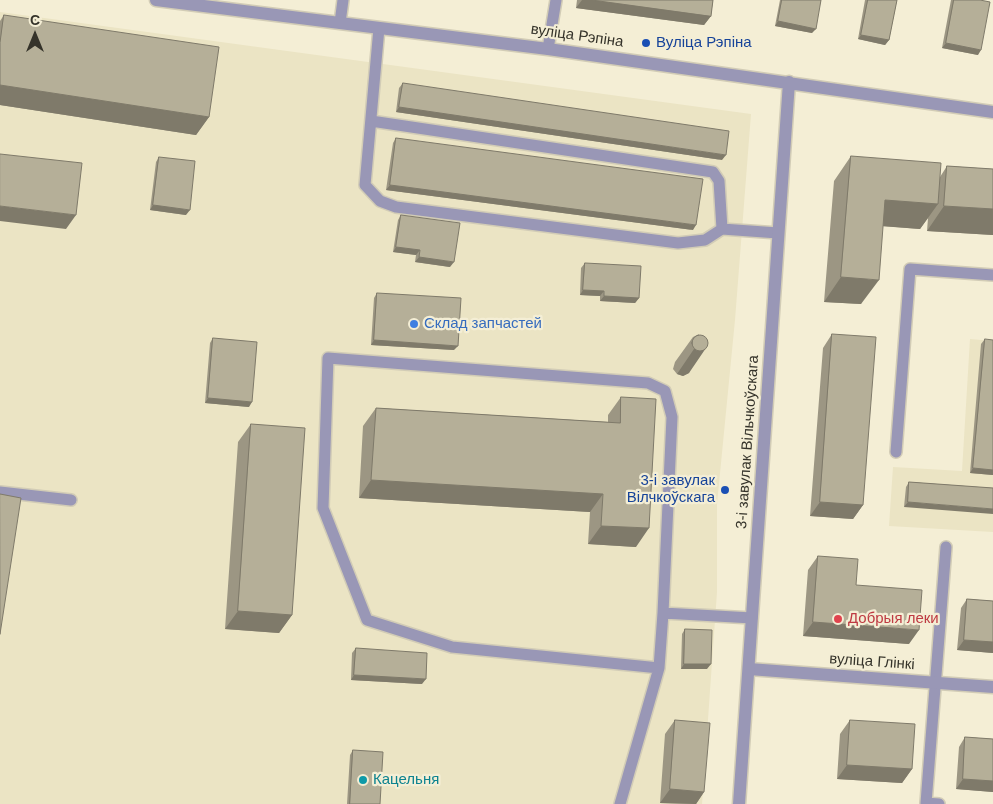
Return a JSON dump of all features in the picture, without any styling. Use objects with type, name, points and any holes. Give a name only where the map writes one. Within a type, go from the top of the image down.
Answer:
[{"type":"street","name":"вуліца Рэпіна","points":[[156,0],[229,5],[340,23],[548,49],[993,112]]},
{"type":"street","name":"3-і завулак Вільчкоўскага","points":[[739,804],[789,82]]},
{"type":"street","name":"вуліца Глінкі","points":[[749,669],[993,687]]},
{"type":"lane","points":[[340,23],[343,0]]},
{"type":"lane","points":[[548,49],[556,0]]},
{"type":"lane","points":[[379,28],[365,185],[380,201],[396,207],[678,243],[705,240],[722,229],[778,234]]},
{"type":"lane","points":[[371,122],[713,172],[719,181],[722,229]]},
{"type":"lane","points":[[896,452],[910,270],[993,275]]},
{"type":"lane","points":[[620,804],[659,668],[672,418],[665,391],[648,383],[328,358],[323,508],[367,620],[452,647],[659,668]]},
{"type":"lane","points":[[0,492],[71,500]]},
{"type":"lane","points":[[939,804],[926,803],[946,547]]},
{"type":"lane","points":[[663,613],[752,618]]},
{"type":"shaded area","points":[[0,12],[751,114],[735,320],[717,504],[717,592],[702,804],[0,804]]},
{"type":"shaded area","points":[[970,339],[993,341],[993,532],[889,526],[893,467],[962,471]]},
{"type":"building","points":[[592,0],[713,0],[711,16]]},
{"type":"building","points":[[782,0],[821,0],[816,29],[778,21]]},
{"type":"building","points":[[868,0],[897,0],[889,40],[861,35]]},
{"type":"building","points":[[954,0],[990,2],[981,50],[946,43]]},
{"type":"building","points":[[4,15],[219,47],[209,117],[0,85],[0,43]]},
{"type":"building","points":[[403,83],[729,131],[726,155],[399,107]]},
{"type":"building","points":[[396,138],[703,179],[696,225],[390,185]]},
{"type":"building","points":[[0,154],[82,163],[76,215],[0,206]]},
{"type":"building","points":[[851,156],[941,163],[938,204],[885,200],[879,280],[841,277]]},
{"type":"building","points":[[159,157],[195,161],[190,210],[153,205]]},
{"type":"building","points":[[947,166],[993,169],[993,209],[944,206]]},
{"type":"building","points":[[401,215],[460,223],[454,262],[419,257],[420,250],[396,247]]},
{"type":"building","points":[[585,263],[641,266],[639,298],[604,296],[604,291],[583,290]]},
{"type":"building","name":"Склад запчастей","points":[[377,293],[461,298],[458,346],[374,340]]},
{"type":"building","points":[[832,334],[876,337],[863,505],[820,502]]},
{"type":"building","points":[[697,335],[703,335],[708,340],[706,349],[697,351],[692,346],[692,340]]},
{"type":"building","points":[[213,338],[257,342],[252,402],[208,398]]},
{"type":"building","points":[[985,339],[993,340],[993,470],[973,468]]},
{"type":"building","points":[[621,397],[656,399],[649,528],[601,526],[603,494],[371,480],[376,408],[620,423]]},
{"type":"building","points":[[251,424],[305,428],[292,615],[238,611]]},
{"type":"building","points":[[909,482],[993,488],[993,509],[908,502]]},
{"type":"building","points":[[0,494],[21,498],[0,634]]},
{"type":"building","points":[[818,556],[858,559],[856,585],[922,590],[919,630],[813,622]]},
{"type":"building","points":[[967,599],[993,601],[993,642],[964,640]]},
{"type":"building","points":[[685,629],[712,630],[711,664],[684,664]]},
{"type":"building","points":[[356,648],[427,653],[426,679],[354,675]]},
{"type":"building","points":[[675,720],[710,723],[704,792],[670,789]]},
{"type":"building","points":[[850,720],[915,724],[912,769],[847,765]]},
{"type":"building","points":[[965,737],[993,739],[993,781],[963,779]]},
{"type":"building","name":"Кацельня","points":[[353,750],[383,752],[380,804],[350,804]]},
{"type":"place","name":"Вуліца Рэпіна","points":[[646,43]]},
{"type":"place","name":"Склад запчастей","points":[[414,324]]},
{"type":"place","name":"3-і завулак Вілчкоўскага","points":[[725,490]]},
{"type":"place","name":"Добрыя леки","points":[[838,619]]},
{"type":"place","name":"Кацельня","points":[[363,780]]}]
